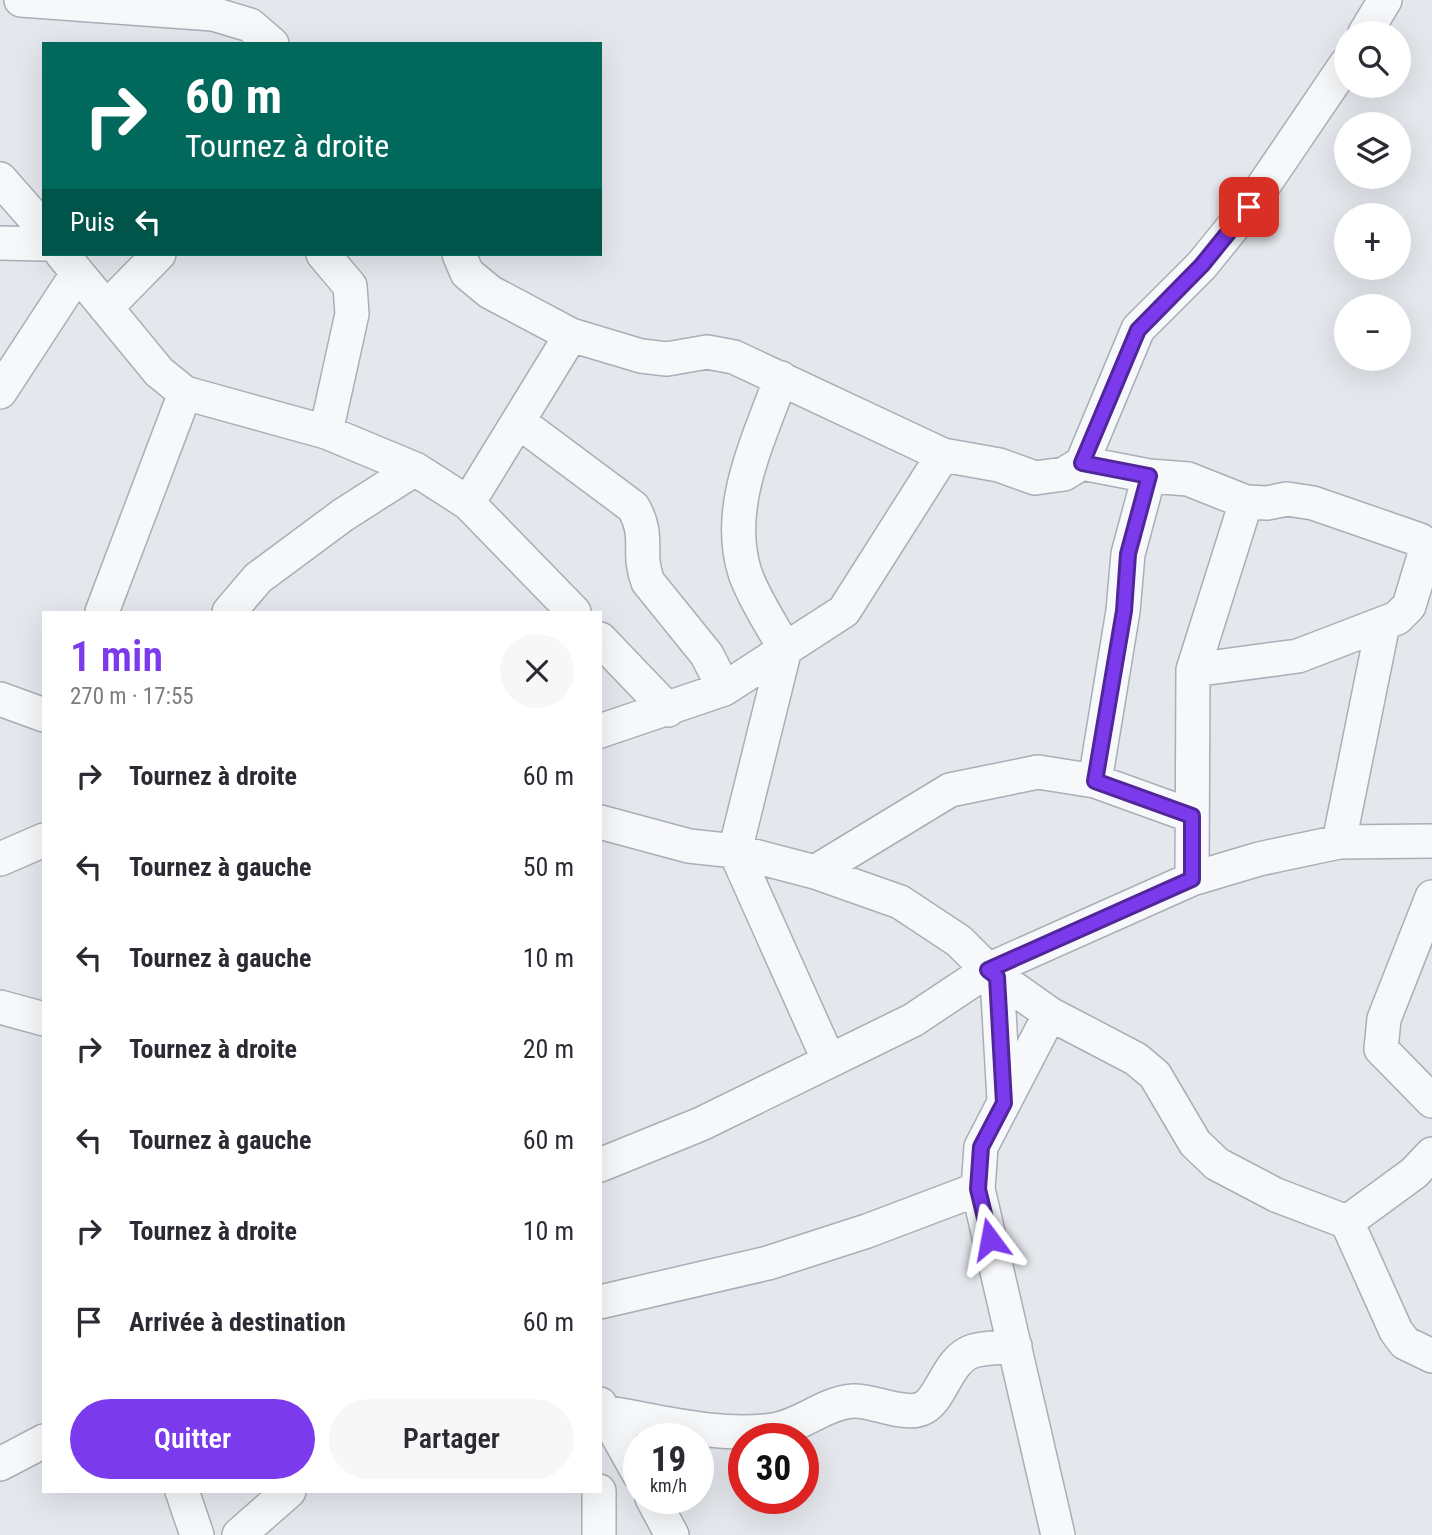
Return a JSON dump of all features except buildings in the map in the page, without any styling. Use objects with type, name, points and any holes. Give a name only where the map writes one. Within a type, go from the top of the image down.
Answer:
[{"type":"street","points":[[21,0],[213,14],[233,32],[250,25],[270,42]]},
{"type":"street","points":[[1372,21],[1385,0]]},
{"type":"street","points":[[460,256],[467,273],[490,292],[572,335],[641,356],[667,359],[707,352],[734,357],[943,455],[999,465],[1035,478],[1064,474],[1082,463],[1138,330],[1202,265],[1249,207],[1334,82]]},
{"type":"street","points":[[0,179],[42,227]]},
{"type":"street","points":[[0,243],[42,244]]},
{"type":"street","points":[[106,308],[157,256]]},
{"type":"street","points":[[325,256],[350,286],[352,314],[326,432]]},
{"type":"street","points":[[0,392],[69,264],[159,373],[185,393],[326,432],[415,469],[468,503],[573,611]]},
{"type":"street","points":[[468,503],[572,335]]},
{"type":"street","points":[[781,378],[740,503],[738,545],[746,576],[785,649],[735,851],[829,1061]]},
{"type":"street","points":[[102,611],[185,393]]},
{"type":"street","points":[[519,422],[633,508],[643,524],[642,567],[648,582],[707,656],[724,689]]},
{"type":"street","points":[[602,730],[724,689],[844,611],[943,455]]},
{"type":"street","points":[[1082,463],[1149,476],[1188,479],[1246,502],[1268,503],[1287,499],[1313,503],[1420,541],[1425,553],[1409,606],[1397,618],[1298,656],[1193,670]]},
{"type":"street","points":[[230,611],[258,578],[343,515],[415,469]]},
{"type":"street","points":[[1095,781],[1124,611],[1128,554],[1149,476]]},
{"type":"street","points":[[1192,879],[1193,670],[1246,502]]},
{"type":"street","points":[[1339,842],[1383,624]]},
{"type":"street","points":[[602,641],[668,709]]},
{"type":"street","points":[[0,699],[42,714]]},
{"type":"street","points":[[815,872],[950,790],[1038,772],[1095,781],[1192,816]]},
{"type":"street","points":[[602,823],[690,846],[735,851],[815,872],[900,902],[959,941],[993,974],[1050,1014],[1136,1059],[1155,1075],[1195,1143],[1217,1164],[1276,1195],[1347,1222],[1396,1331],[1405,1343],[1432,1356]]},
{"type":"street","points":[[0,859],[42,841]]},
{"type":"street","points":[[602,1164],[701,1124],[913,1020],[993,974],[1192,879],[1259,859],[1339,842],[1432,841]]},
{"type":"street","points":[[1432,897],[1384,1020],[1381,1049],[1432,1101]]},
{"type":"street","points":[[993,974],[1004,1103]]},
{"type":"street","points":[[0,1007],[42,1018]]},
{"type":"street","points":[[1050,1014],[981,1147],[978,1189],[1058,1535]]},
{"type":"street","points":[[1347,1222],[1414,1173],[1432,1154]]},
{"type":"street","points":[[602,1303],[768,1263],[867,1231],[978,1189]]},
{"type":"street","points":[[602,1408],[719,1430],[759,1430],[798,1424],[834,1405],[854,1401],[917,1411],[927,1406],[954,1364],[972,1351],[1015,1346]]},
{"type":"street","points":[[602,1408],[623,1445]]},
{"type":"street","points":[[0,1464],[42,1442]]},
{"type":"street","points":[[182,1493],[197,1535]]},
{"type":"street","points":[[239,1535],[287,1493]]},
{"type":"street","points":[[599,1493],[599,1535]]},
{"type":"street","points":[[661,1514],[672,1535]]},
{"type":"route","points":[[990,1239],[978,1189],[981,1147],[1004,1103],[997,977],[988,970],[1192,879],[1192,816],[1095,781],[1124,611],[1128,554],[1149,476],[1082,463],[1138,330],[1202,265],[1249,207]]}]
